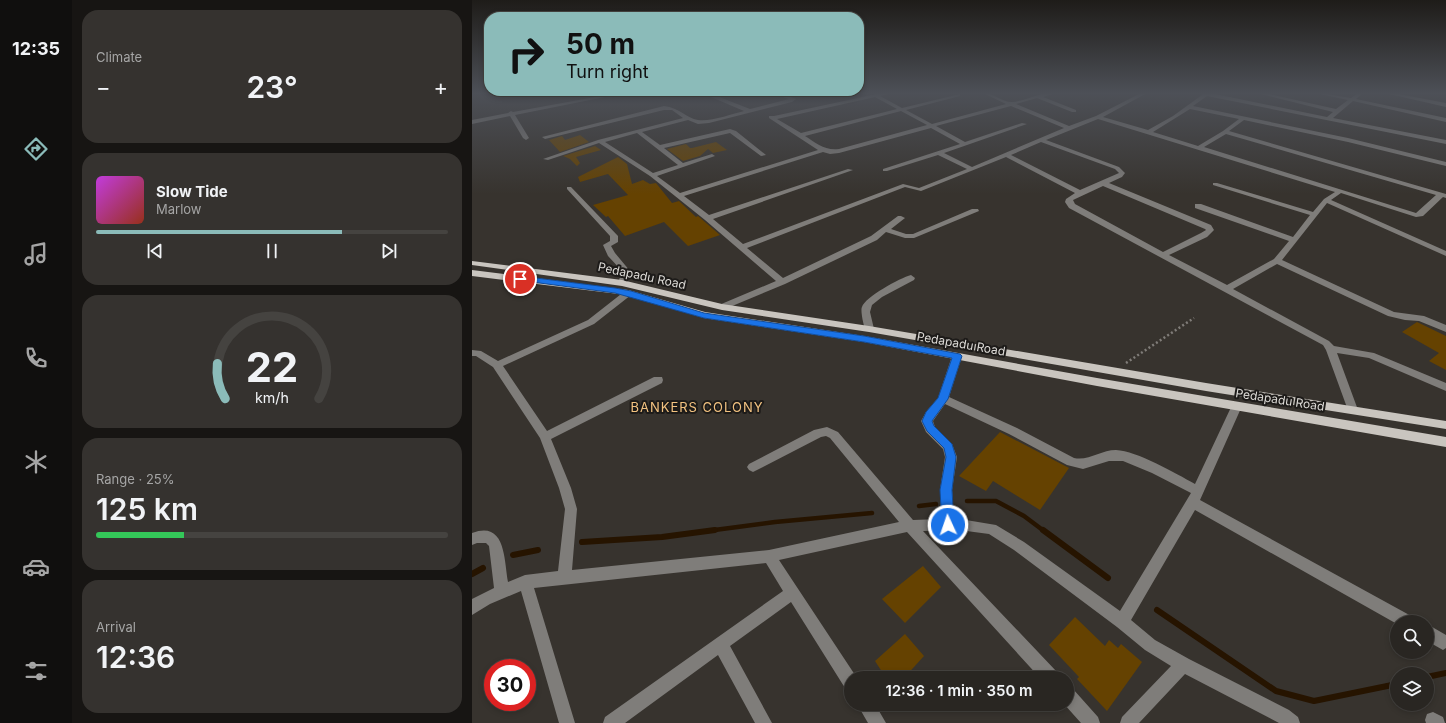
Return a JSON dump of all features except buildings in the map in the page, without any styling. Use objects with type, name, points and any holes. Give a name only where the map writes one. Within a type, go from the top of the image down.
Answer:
[{"type":"main road","name":"Pedapadu Road","points":[[472,263],[622,283],[722,307],[869,328],[1206,387],[1446,425]]},
{"type":"main road","name":"Pedapadu Road","points":[[472,272],[628,293],[704,315],[864,339],[1446,442]]},
{"type":"street","points":[[519,127],[526,138]]},
{"type":"street","points":[[545,137],[587,127]]},
{"type":"street","points":[[546,159],[600,141],[654,127]]},
{"type":"street","points":[[787,127],[823,150],[830,152],[839,151],[927,127]]},
{"type":"street","points":[[800,135],[832,127]]},
{"type":"street","points":[[931,127],[965,144]]},
{"type":"street","points":[[885,170],[1016,127]]},
{"type":"street","points":[[742,247],[905,185],[919,190],[1072,127]]},
{"type":"street","points":[[1131,127],[1416,215],[1420,214],[1443,195]]},
{"type":"street","points":[[1149,132],[1158,127]]},
{"type":"street","points":[[1199,148],[1232,127]]},
{"type":"street","points":[[1285,127],[1348,140],[1446,164]]},
{"type":"street","points":[[1368,127],[1446,142]]},
{"type":"street","points":[[638,131],[682,165]]},
{"type":"street","points":[[659,147],[730,131],[734,132],[763,155]]},
{"type":"street","points":[[1225,132],[1443,195]]},
{"type":"street","points":[[1041,140],[1122,171],[1120,176],[1080,192],[1069,199],[1072,206],[1316,338],[1331,349],[1371,355],[1446,387]]},
{"type":"street","points":[[600,141],[652,175],[708,218],[782,282]]},
{"type":"street","points":[[678,196],[823,150]]},
{"type":"street","points":[[939,153],[972,169]]},
{"type":"street","points":[[1006,155],[1080,192]]},
{"type":"street","points":[[652,175],[712,156]]},
{"type":"street","points":[[708,218],[850,170]]},
{"type":"street","points":[[1103,183],[1208,227],[1210,230],[1204,236],[1163,255]]},
{"type":"street","points":[[1215,184],[1313,214]]},
{"type":"street","points":[[569,188],[614,236],[614,242],[607,245],[611,254],[626,271],[622,283]]},
{"type":"street","points":[[1227,290],[1277,261],[1295,240],[1313,214],[1326,200],[1340,191]]},
{"type":"street","points":[[1326,200],[1446,254]]},
{"type":"street","points":[[1198,206],[1295,240]]},
{"type":"street","points":[[887,230],[905,236],[914,236],[975,211]]},
{"type":"street","points":[[722,307],[782,282],[859,246],[887,230],[901,218]]},
{"type":"street","points":[[1277,261],[1391,314],[1421,318],[1446,329]]},
{"type":"street","points":[[869,328],[870,322],[865,313],[866,306],[872,300],[912,278]]},
{"type":"street","points":[[497,365],[591,322],[628,293]]},
{"type":"street","points":[[1331,349],[1353,410]]},
{"type":"street","points":[[472,353],[478,353],[497,365],[545,437],[565,488],[571,509],[564,577]]},
{"type":"street","points":[[948,525],[946,490],[951,457],[948,446],[930,429],[927,421],[943,399],[957,356]]},
{"type":"street","points":[[545,437],[658,380]]},
{"type":"street","points":[[943,399],[1013,431],[1071,462],[1081,465],[1116,455],[1131,458],[1396,615]]},
{"type":"street","points":[[1122,622],[1196,497],[1237,406]]},
{"type":"street","points":[[753,467],[818,433],[827,431],[834,435],[910,526],[1045,671]]},
{"type":"street","points":[[472,608],[484,599],[525,582],[769,556],[910,526],[959,524],[991,529],[1019,546],[1122,622],[1150,645],[1183,665],[1283,716],[1292,723]]},
{"type":"street","points":[[472,539],[477,537],[489,537],[495,543],[502,592]]},
{"type":"street","points":[[769,556],[844,671]]},
{"type":"street","points":[[525,582],[567,723]]},
{"type":"street","points":[[611,723],[792,593]]},
{"type":"street","points":[[1434,636],[1443,642]]},
{"type":"street","points":[[721,645],[764,723]]},
{"type":"street","points":[[1128,723],[1183,665]]},
{"type":"street","points":[[1074,703],[1092,723]]},
{"type":"street","points":[[870,711],[878,723]]},
{"type":"path","points":[[1123,365],[1194,318]]},
{"type":"waterway","points":[[967,501],[996,501],[1024,516],[1044,531]]},
{"type":"waterway","points":[[919,506],[936,504]]},
{"type":"waterway","points":[[707,531],[775,522],[872,513]]},
{"type":"waterway","points":[[582,542],[662,537],[715,530]]},
{"type":"waterway","points":[[1043,530],[1108,578]]},
{"type":"waterway","points":[[513,555],[538,550]]},
{"type":"waterway","points":[[472,574],[483,568]]},
{"type":"waterway","points":[[1157,610],[1276,691],[1314,701],[1390,685]]},
{"type":"waterway","points":[[1434,676],[1446,673]]},
{"type":"district","name":"BANKERS COLONY","points":[[697,407]]},
{"type":"route","points":[[520,279],[628,293],[704,315],[864,339],[957,356],[943,399],[927,421],[930,429],[941,437],[948,446],[951,457],[946,490],[948,525]]}]
